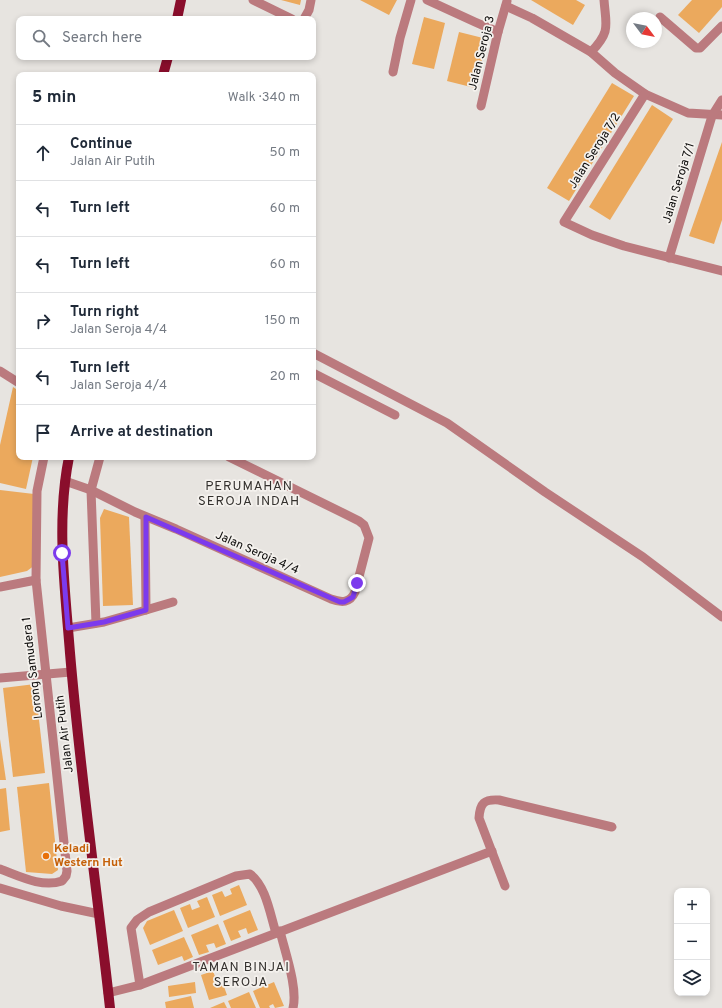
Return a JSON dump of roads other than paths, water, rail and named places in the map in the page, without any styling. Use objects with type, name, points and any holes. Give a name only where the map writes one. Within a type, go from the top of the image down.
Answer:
[{"type":"main road","points":[[178,16],[181,0]]},
{"type":"main road","points":[[164,72],[167,60]]},
{"type":"main road","name":"Jalan Air Putih","points":[[69,460],[65,481],[62,553],[71,672],[110,1008]]},
{"type":"street","points":[[253,0],[286,16]]},
{"type":"street","points":[[306,16],[309,10],[311,0]]},
{"type":"street","points":[[393,72],[400,38],[411,0]]},
{"type":"street","points":[[427,0],[498,32]]},
{"type":"street","points":[[591,52],[600,43],[606,32],[607,23],[604,0]]},
{"type":"street","points":[[506,3],[591,52],[615,73],[646,94],[688,113],[712,116],[722,115]]},
{"type":"street","name":"Jalan Seroja 3","points":[[481,106],[506,3]]},
{"type":"street","points":[[662,19],[696,48],[700,48],[722,26]]},
{"type":"street","name":"Jalan Seroja 7/2","points":[[646,94],[564,222],[604,240],[669,258]]},
{"type":"street","name":"Jalan Seroja 7/1","points":[[669,258],[712,116],[722,100]]},
{"type":"street","points":[[669,258],[722,271]]},
{"type":"street","points":[[316,355],[447,423],[545,492],[643,557],[722,617]]},
{"type":"street","points":[[0,371],[16,381]]},
{"type":"street","points":[[316,375],[395,415]]},
{"type":"street","name":"Lorong Samudera 1","points":[[0,869],[23,878],[40,882],[62,881],[66,876],[67,871],[36,580],[37,491],[43,460]]},
{"type":"street","points":[[96,623],[91,490],[99,460]]},
{"type":"street","name":"Jalan Seroja 4/4","points":[[65,481],[91,490],[146,517],[340,602],[349,600],[353,597],[369,538],[364,525],[359,521],[234,460]]},
{"type":"street","points":[[146,517],[146,610]]},
{"type":"street","points":[[0,587],[36,580]]},
{"type":"street","points":[[68,628],[104,622],[173,602]]},
{"type":"street","points":[[0,678],[71,672]]},
{"type":"street","points":[[505,886],[479,818],[483,803],[489,800],[499,800],[612,827]]},
{"type":"street","points":[[108,993],[140,985],[492,851]]},
{"type":"street","points":[[140,985],[131,928],[136,920],[149,912],[236,876],[250,874],[257,879],[262,888],[278,932],[292,981],[293,1008]]},
{"type":"street","points":[[0,888],[61,906],[99,914]]},
{"type":"place","name":"Keladi Western Hut","points":[[46,856]]},
{"type":"district","name":"PERUMAHAN SEROJA INDAH","points":[[249,494]]},
{"type":"district","name":"TAMAN BINJAI SEROJA","points":[[241,976]]}]
